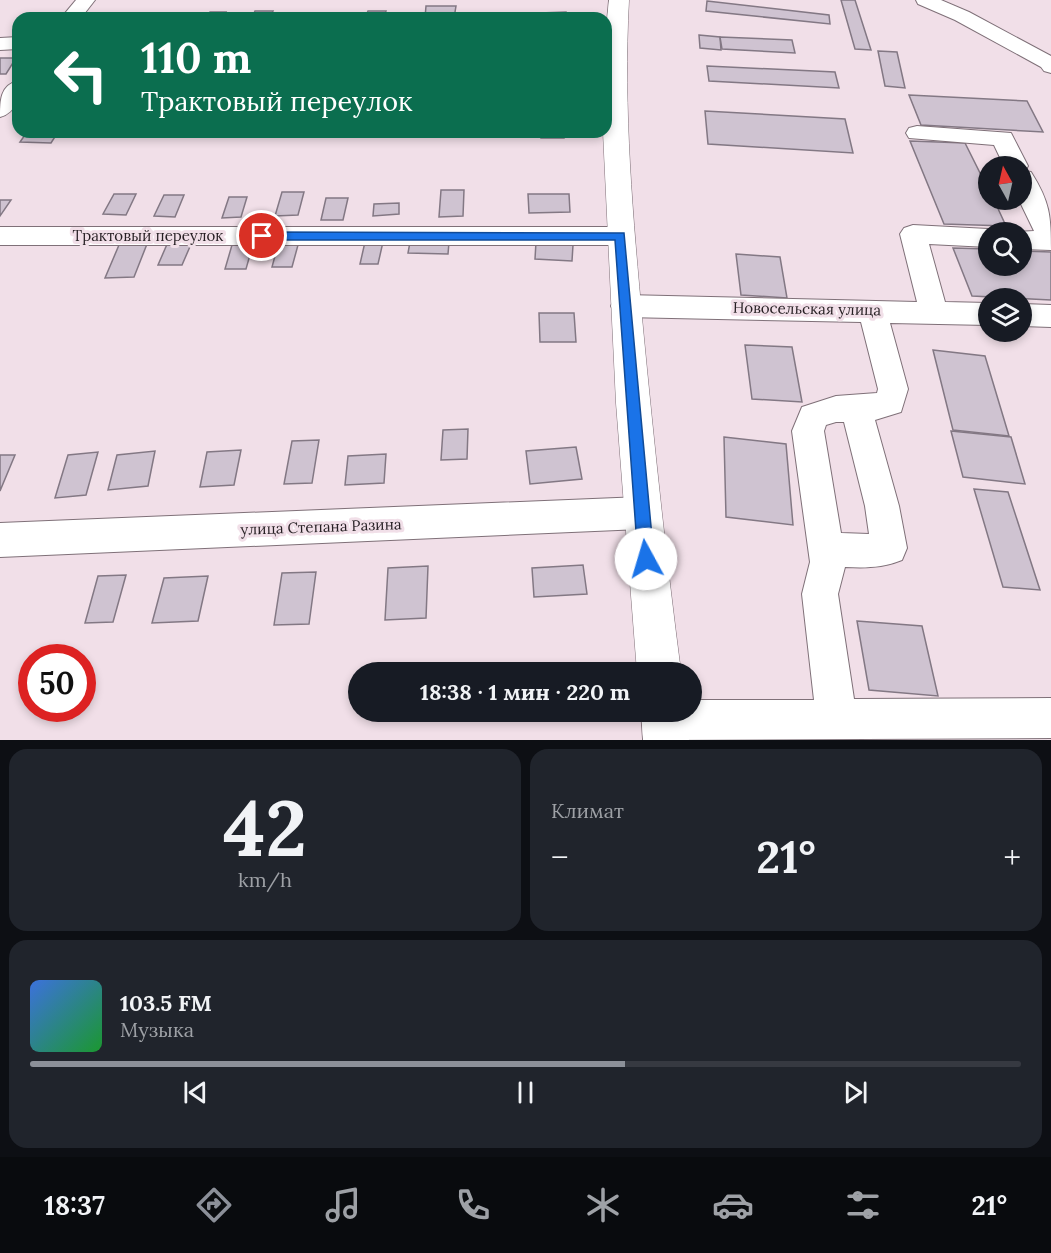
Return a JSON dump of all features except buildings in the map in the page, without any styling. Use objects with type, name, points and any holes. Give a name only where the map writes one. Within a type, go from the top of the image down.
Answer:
[{"type":"main road","points":[[612,34],[619,0]]},
{"type":"main road","points":[[612,68],[616,185],[625,306],[641,513],[657,662]]},
{"type":"street","points":[[76,12],[86,0]]},
{"type":"street","points":[[925,0],[962,16],[1048,63],[1051,68]]},
{"type":"street","points":[[0,110],[12,95]]},
{"type":"street","points":[[917,133],[1003,138],[1011,156]]},
{"type":"street","points":[[1032,200],[1051,241],[1032,240]]},
{"type":"street","points":[[934,312],[913,234],[978,237]]},
{"type":"street","name":"Трактовый переулок","points":[[0,236],[620,236]]},
{"type":"street","name":"Новосельская улица","points":[[625,306],[978,314]]},
{"type":"street","points":[[837,719],[820,594],[828,561],[808,431],[813,416],[836,409],[870,408],[890,403],[893,388],[872,310]]},
{"type":"street","points":[[1032,315],[1051,316]]},
{"type":"street","points":[[826,549],[873,551],[889,548],[882,506],[856,408]]},
{"type":"street","name":"улица Степана Разина","points":[[0,540],[641,513]]},
{"type":"street","points":[[664,724],[837,719],[1051,718]]},
{"type":"route","points":[[262,236],[620,236],[646,559]]}]
